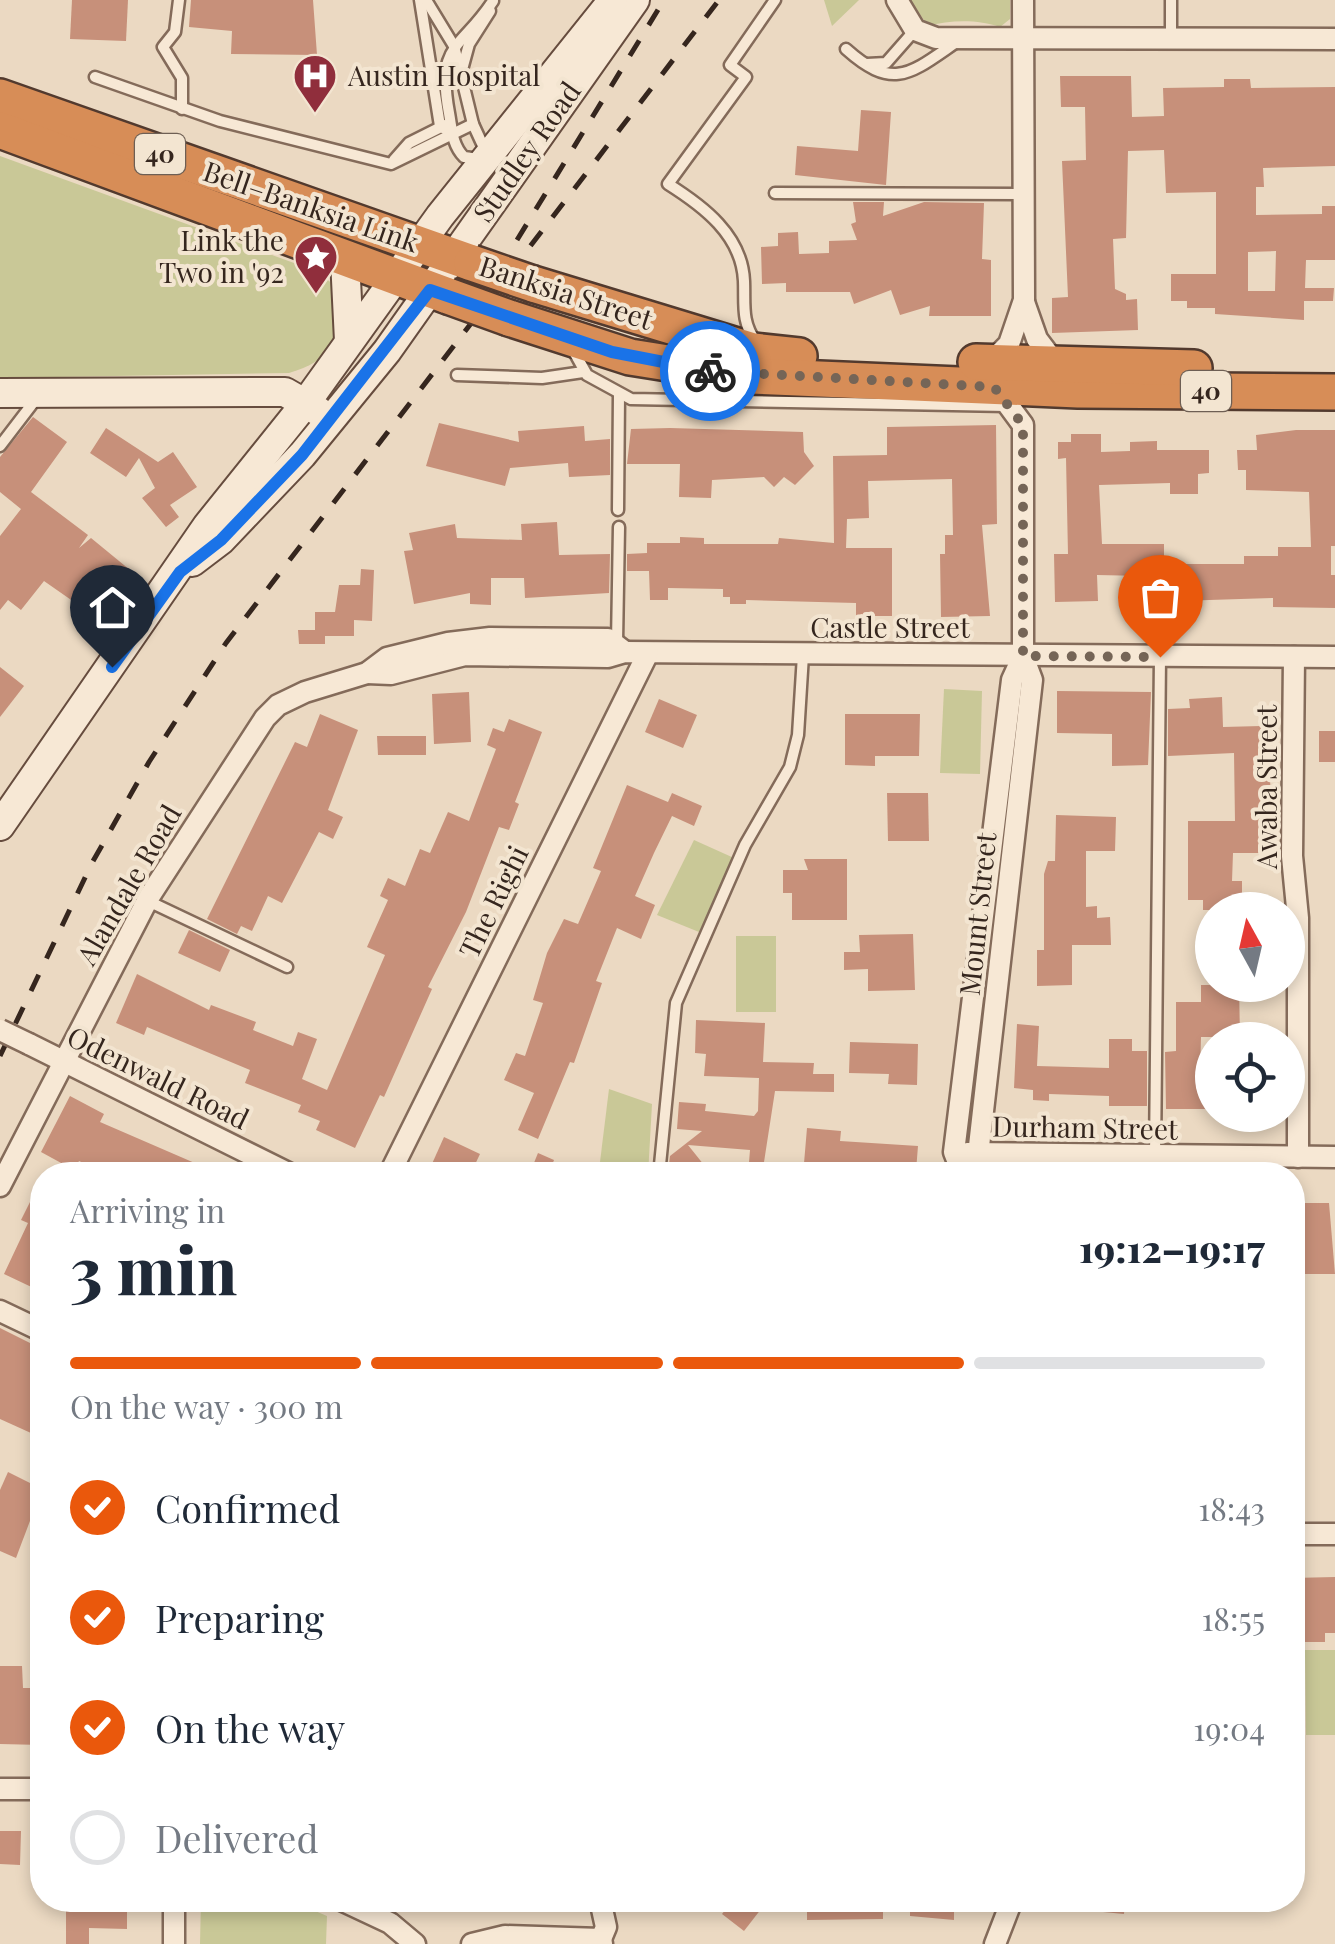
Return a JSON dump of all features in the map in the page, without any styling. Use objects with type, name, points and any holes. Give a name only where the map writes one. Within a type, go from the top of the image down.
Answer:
[{"type":"highway","name":"Bell–Banksia Link","points":[[0,97],[444,254]]},
{"type":"highway","name":"Bell–Banksia Link","points":[[0,130],[426,288]]},
{"type":"highway","name":"Banksia Street","points":[[444,254],[533,284],[718,329],[773,354],[1005,395]]},
{"type":"highway","name":"Banksia Street","points":[[426,288],[630,357],[722,373],[1005,395],[1055,377],[1335,370]]},
{"type":"highway","name":"Banksia Street","points":[[1055,377],[1335,392]]},
{"type":"street","name":"Studley Road","points":[[0,826],[180,572],[207,526],[317,411],[386,351],[499,168],[613,0]]},
{"type":"street","name":"Studley Road","points":[[499,168],[530,148],[635,0]]},
{"type":"street","points":[[897,0],[914,30],[930,38],[1335,39]]},
{"type":"street","points":[[1023,0],[1024,300],[1055,377]]},
{"type":"street","points":[[345,259],[349,341]]},
{"type":"street","name":"Studley Road","points":[[317,411],[349,341],[426,288]]},
{"type":"street","points":[[1005,395],[1009,344],[1024,300]]},
{"type":"street","points":[[0,393],[284,392],[317,411]]},
{"type":"street","name":"Mount Street","points":[[973,1162],[978,1155],[1032,680],[1023,656],[1005,395]]},
{"type":"street","name":"Castle Street","points":[[367,672],[387,658],[467,638],[621,647],[648,653],[1335,658]]},
{"type":"street","name":"The Righi","points":[[395,1162],[648,653]]},
{"type":"street","name":"Mount Street","points":[[958,1162],[954,1152],[1012,680],[1023,656]]},
{"type":"street","name":"Awaba Street","points":[[1294,657],[1292,856],[1298,918],[1298,1157]]},
{"type":"street","name":"Alandale Road","points":[[0,1186],[147,900],[265,718],[278,705],[306,692],[367,672]]},
{"type":"street","name":"Odenwald Road","points":[[0,1030],[266,1162]]},
{"type":"street","name":"Durham Street","points":[[954,1152],[1335,1157]]},
{"type":"street","points":[[0,1310],[30,1326]]},
{"type":"street","points":[[1305,1534],[1335,1534]]},
{"type":"street","points":[[0,1789],[30,1789]]},
{"type":"street","points":[[174,1912],[174,1944]]},
{"type":"street","points":[[368,1912],[390,1922],[415,1944]]},
{"type":"street","points":[[472,1944],[505,1936],[602,1942],[606,1927],[603,1912]]},
{"type":"street","points":[[995,1944],[1007,1912]]},
{"type":"lane","points":[[179,0],[176,32],[162,46],[182,78],[182,109]]},
{"type":"lane","points":[[423,0],[454,46],[473,124],[499,168]]},
{"type":"lane","points":[[423,0],[448,128],[464,157],[499,168]]},
{"type":"lane","points":[[448,128],[444,74],[454,46],[493,0]]},
{"type":"lane","points":[[462,72],[469,44],[493,0]]},
{"type":"lane","points":[[773,354],[752,338],[744,312],[743,267],[731,238],[668,184],[746,78],[730,65],[775,0]]},
{"type":"lane","points":[[1171,0],[1172,38]]},
{"type":"lane","points":[[861,62],[886,63],[914,30]]},
{"type":"lane","points":[[846,49],[883,73],[911,73],[960,39]]},
{"type":"lane","points":[[94,77],[182,109],[390,164],[409,143],[448,128],[473,124]]},
{"type":"lane","points":[[775,193],[1023,194]]},
{"type":"lane","points":[[718,329],[744,312]]},
{"type":"lane","name":"Banksia Street","points":[[568,338],[584,372],[618,395],[660,401],[1005,395]]},
{"type":"lane","points":[[457,375],[542,378],[584,372]]},
{"type":"lane","points":[[0,446],[41,393]]},
{"type":"lane","points":[[618,395],[618,510]]},
{"type":"lane","points":[[619,528],[621,647]]},
{"type":"lane","points":[[660,1162],[676,1003],[746,845],[790,767],[798,735],[803,655]]},
{"type":"lane","points":[[1154,1156],[1160,657]]},
{"type":"lane","points":[[147,900],[287,967]]},
{"type":"shaded area","points":[[824,0],[859,0],[832,26]]},
{"type":"shaded area","points":[[910,0],[1010,0],[1010,19],[1000,27],[964,21],[928,26]]},
{"type":"shaded area","points":[[0,156],[316,271],[338,288],[337,332],[333,342],[318,360],[289,373],[0,378]]},
{"type":"shaded area","points":[[944,689],[982,691],[980,774],[940,773]]},
{"type":"shaded area","points":[[694,840],[734,858],[699,932],[657,915]]},
{"type":"shaded area","points":[[736,936],[776,936],[776,1012],[736,1012]]},
{"type":"shaded area","points":[[609,1089],[652,1104],[649,1162],[600,1162]]},
{"type":"shaded area","points":[[1305,1650],[1335,1650],[1335,1735],[1306,1735]]},
{"type":"shaded area","points":[[201,1912],[318,1912],[327,1916],[326,1944],[200,1944]]},
{"type":"building","points":[[72,0],[128,0],[126,41],[70,39]]},
{"type":"building","points":[[191,0],[313,0],[317,55],[231,54],[232,31],[189,27]]},
{"type":"building","points":[[1060,76],[1131,76],[1132,117],[1164,116],[1163,88],[1224,87],[1224,79],[1250,79],[1251,88],[1335,87],[1335,166],[1263,168],[1264,187],[1256,187],[1256,215],[1322,214],[1322,206],[1335,206],[1335,260],[1306,260],[1305,288],[1334,288],[1333,301],[1304,301],[1304,320],[1215,314],[1215,308],[1187,308],[1187,301],[1171,301],[1171,274],[1216,274],[1216,192],[1166,193],[1164,150],[1128,151],[1126,238],[1113,239],[1115,289],[1126,294],[1126,300],[1137,299],[1138,330],[1052,333],[1052,298],[1068,297],[1062,161],[1086,160],[1085,107],[1061,107]],"holes":[[[1276,251],[1275,291],[1248,291],[1248,252]]]},
{"type":"building","points":[[861,110],[891,112],[886,185],[795,175],[797,146],[858,151]]},
{"type":"building","points":[[853,202],[884,202],[883,216],[924,202],[984,203],[982,259],[991,260],[991,316],[929,316],[930,306],[900,315],[891,290],[854,304],[850,292],[786,292],[786,283],[762,284],[761,247],[778,246],[778,233],[798,232],[799,254],[829,253],[829,241],[857,240],[851,224],[856,222]]},
{"type":"building","points":[[33,417],[67,442],[31,492],[88,535],[79,548],[91,538],[130,570],[97,618],[44,581],[21,610],[8,600],[0,610],[0,536],[21,509],[0,492],[0,457]]},
{"type":"building","points":[[439,423],[519,442],[518,431],[584,426],[585,441],[610,439],[610,475],[569,477],[568,463],[510,468],[505,486],[426,466]]},
{"type":"building","points":[[996,425],[997,524],[982,525],[990,616],[941,617],[940,554],[945,554],[945,535],[953,535],[952,479],[868,481],[869,518],[847,519],[846,548],[892,548],[892,616],[856,616],[856,603],[746,600],[746,604],[730,604],[730,597],[723,597],[723,589],[668,588],[668,600],[650,600],[649,571],[627,571],[627,554],[647,553],[647,543],[680,543],[680,537],[704,538],[704,544],[778,544],[779,538],[834,543],[833,456],[887,455],[887,427]]},
{"type":"building","points":[[106,428],[158,462],[173,452],[197,487],[170,505],[179,517],[166,527],[142,498],[155,488],[139,458],[126,477],[90,453]]},
{"type":"building","points":[[631,429],[803,432],[804,452],[814,466],[795,485],[784,477],[774,487],[764,477],[712,480],[711,498],[679,497],[680,464],[627,464]]},
{"type":"building","points":[[1335,430],[1335,546],[1331,546],[1331,575],[1335,575],[1335,608],[1273,607],[1273,598],[1178,601],[1179,581],[1144,580],[1144,576],[1097,575],[1098,601],[1055,602],[1054,554],[1068,554],[1066,458],[1058,459],[1058,442],[1071,442],[1071,434],[1101,434],[1101,452],[1130,451],[1130,442],[1157,441],[1157,450],[1209,450],[1209,473],[1198,474],[1198,494],[1170,494],[1170,483],[1099,485],[1102,544],[1164,544],[1164,564],[1244,564],[1244,556],[1278,556],[1278,547],[1311,547],[1309,492],[1246,490],[1246,470],[1238,470],[1237,450],[1257,450],[1256,435]]},
{"type":"building","points":[[557,522],[559,555],[610,554],[609,593],[525,598],[524,578],[491,578],[491,605],[470,604],[470,593],[414,604],[404,551],[413,550],[409,533],[455,524],[457,538],[522,540],[521,524]]},
{"type":"building","points":[[361,569],[374,570],[372,621],[354,620],[354,636],[325,636],[325,644],[299,644],[298,630],[315,630],[315,612],[335,612],[339,585],[360,585]]},
{"type":"building","points":[[0,667],[24,686],[0,717]]},
{"type":"building","points":[[1057,691],[1151,692],[1148,765],[1112,766],[1112,734],[1057,733]]},
{"type":"building","points":[[469,692],[471,742],[434,744],[432,694]]},
{"type":"building","points":[[1222,697],[1223,727],[1261,726],[1262,753],[1269,752],[1273,853],[1233,853],[1232,881],[1242,881],[1242,892],[1195,892],[1195,900],[1188,900],[1188,821],[1235,821],[1234,753],[1168,756],[1168,709],[1190,708],[1189,699]]},
{"type":"building","points":[[659,699],[697,715],[683,748],[645,732]]},
{"type":"building","points":[[320,714],[358,730],[328,810],[343,817],[333,839],[319,832],[282,903],[268,896],[252,931],[241,926],[237,934],[207,919],[295,742],[307,747]]},
{"type":"building","points":[[845,714],[920,714],[919,756],[875,756],[875,766],[845,765]]},
{"type":"building","points":[[509,719],[542,732],[515,802],[519,804],[509,830],[499,827],[384,1097],[380,1095],[355,1148],[316,1130],[320,1121],[298,1112],[301,1105],[245,1083],[250,1070],[147,1027],[144,1035],[116,1023],[137,974],[209,1010],[211,1005],[256,1022],[253,1030],[293,1046],[298,1032],[317,1039],[302,1079],[327,1090],[385,955],[367,947],[388,900],[380,896],[388,878],[405,886],[420,849],[430,853],[448,812],[469,821],[496,749],[487,745],[493,728],[504,732]]},
{"type":"building","points":[[1319,731],[1335,731],[1335,762],[1319,762]]},
{"type":"building","points":[[377,736],[426,736],[426,755],[378,755]]},
{"type":"building","points":[[627,785],[668,802],[672,793],[702,806],[694,826],[672,816],[635,896],[655,905],[641,939],[617,928],[596,981],[602,983],[574,1063],[570,1062],[538,1139],[518,1130],[534,1093],[504,1080],[516,1053],[525,1056],[543,1003],[533,1000],[547,953],[564,919],[578,924],[601,871],[593,868]]},
{"type":"building","points":[[887,793],[928,793],[929,841],[888,841]]},
{"type":"building","points":[[1056,815],[1116,817],[1115,851],[1086,851],[1086,907],[1097,906],[1097,918],[1110,917],[1111,945],[1072,945],[1072,985],[1037,986],[1037,950],[1044,950],[1044,874],[1048,861],[1055,861]]},
{"type":"building","points":[[804,859],[847,859],[847,920],[792,920],[792,893],[783,893],[783,870],[808,870]]},
{"type":"building","points":[[189,930],[230,950],[220,972],[178,953]]},
{"type":"building","points":[[913,934],[915,990],[868,991],[868,969],[844,970],[844,952],[860,952],[859,935]]},
{"type":"building","points":[[1176,1002],[1239,1002],[1240,1022],[1195,1022],[1195,1109],[1166,1109],[1165,1052],[1176,1051]]},
{"type":"building","points":[[696,1020],[765,1023],[763,1062],[814,1063],[813,1074],[834,1074],[834,1092],[775,1091],[764,1162],[749,1162],[750,1150],[688,1145],[702,1162],[669,1162],[670,1156],[702,1131],[677,1129],[679,1102],[706,1104],[705,1111],[754,1116],[758,1111],[759,1078],[704,1076],[706,1054],[695,1053]]},
{"type":"building","points":[[1017,1024],[1039,1026],[1037,1066],[1109,1068],[1109,1039],[1132,1039],[1132,1051],[1147,1051],[1147,1106],[1109,1106],[1109,1096],[1049,1094],[1049,1101],[1033,1100],[1033,1090],[1014,1088]]},
{"type":"building","points":[[850,1042],[918,1044],[917,1085],[888,1084],[889,1074],[849,1073]]},
{"type":"building","points":[[70,1096],[104,1114],[100,1122],[192,1162],[59,1162],[41,1152]]},
{"type":"building","points":[[807,1128],[841,1131],[840,1141],[918,1146],[917,1162],[804,1162]]},
{"type":"building","points":[[444,1137],[480,1154],[476,1162],[433,1162]]},
{"type":"building","points":[[538,1153],[554,1160],[553,1162],[534,1162]]},
{"type":"building","points":[[30,1202],[30,1286],[4,1274],[28,1223],[21,1220]]},
{"type":"building","points":[[1305,1203],[1329,1203],[1335,1274],[1305,1274]]},
{"type":"building","points":[[0,1328],[30,1343],[30,1433],[0,1419]]},
{"type":"building","points":[[8,1472],[30,1483],[30,1521],[16,1558],[0,1551],[0,1490]]},
{"type":"building","points":[[1335,1577],[1335,1633],[1325,1633],[1325,1642],[1305,1642],[1305,1578]]},
{"type":"building","points":[[0,1666],[22,1666],[23,1688],[30,1688],[30,1745],[0,1744]]},
{"type":"building","points":[[0,1831],[21,1831],[20,1865],[0,1864]]},
{"type":"building","points":[[66,1912],[127,1912],[127,1929],[89,1928],[89,1944],[66,1944]]},
{"type":"building","points":[[724,1912],[759,1912],[744,1931]]},
{"type":"building","points":[[807,1912],[883,1912],[883,1919],[807,1920]]},
{"type":"building","points":[[910,1912],[954,1912],[954,1920],[910,1916]]},
{"type":"railway","points":[[517,240],[664,0]]},
{"type":"railway","points":[[0,1056],[92,863],[149,762],[226,643],[719,0]]},
{"type":"way so far","points":[[710,371],[994,387],[1011,404],[1023,425],[1023,656],[1160,657]]},
{"type":"place","name":"Austin Hospital","points":[[315,114]]},
{"type":"place","name":"Link the Two in '92","points":[[316,295]]},
{"type":"route","points":[[112,667],[180,572],[221,540],[302,455],[430,290],[612,352],[710,371]]}]
